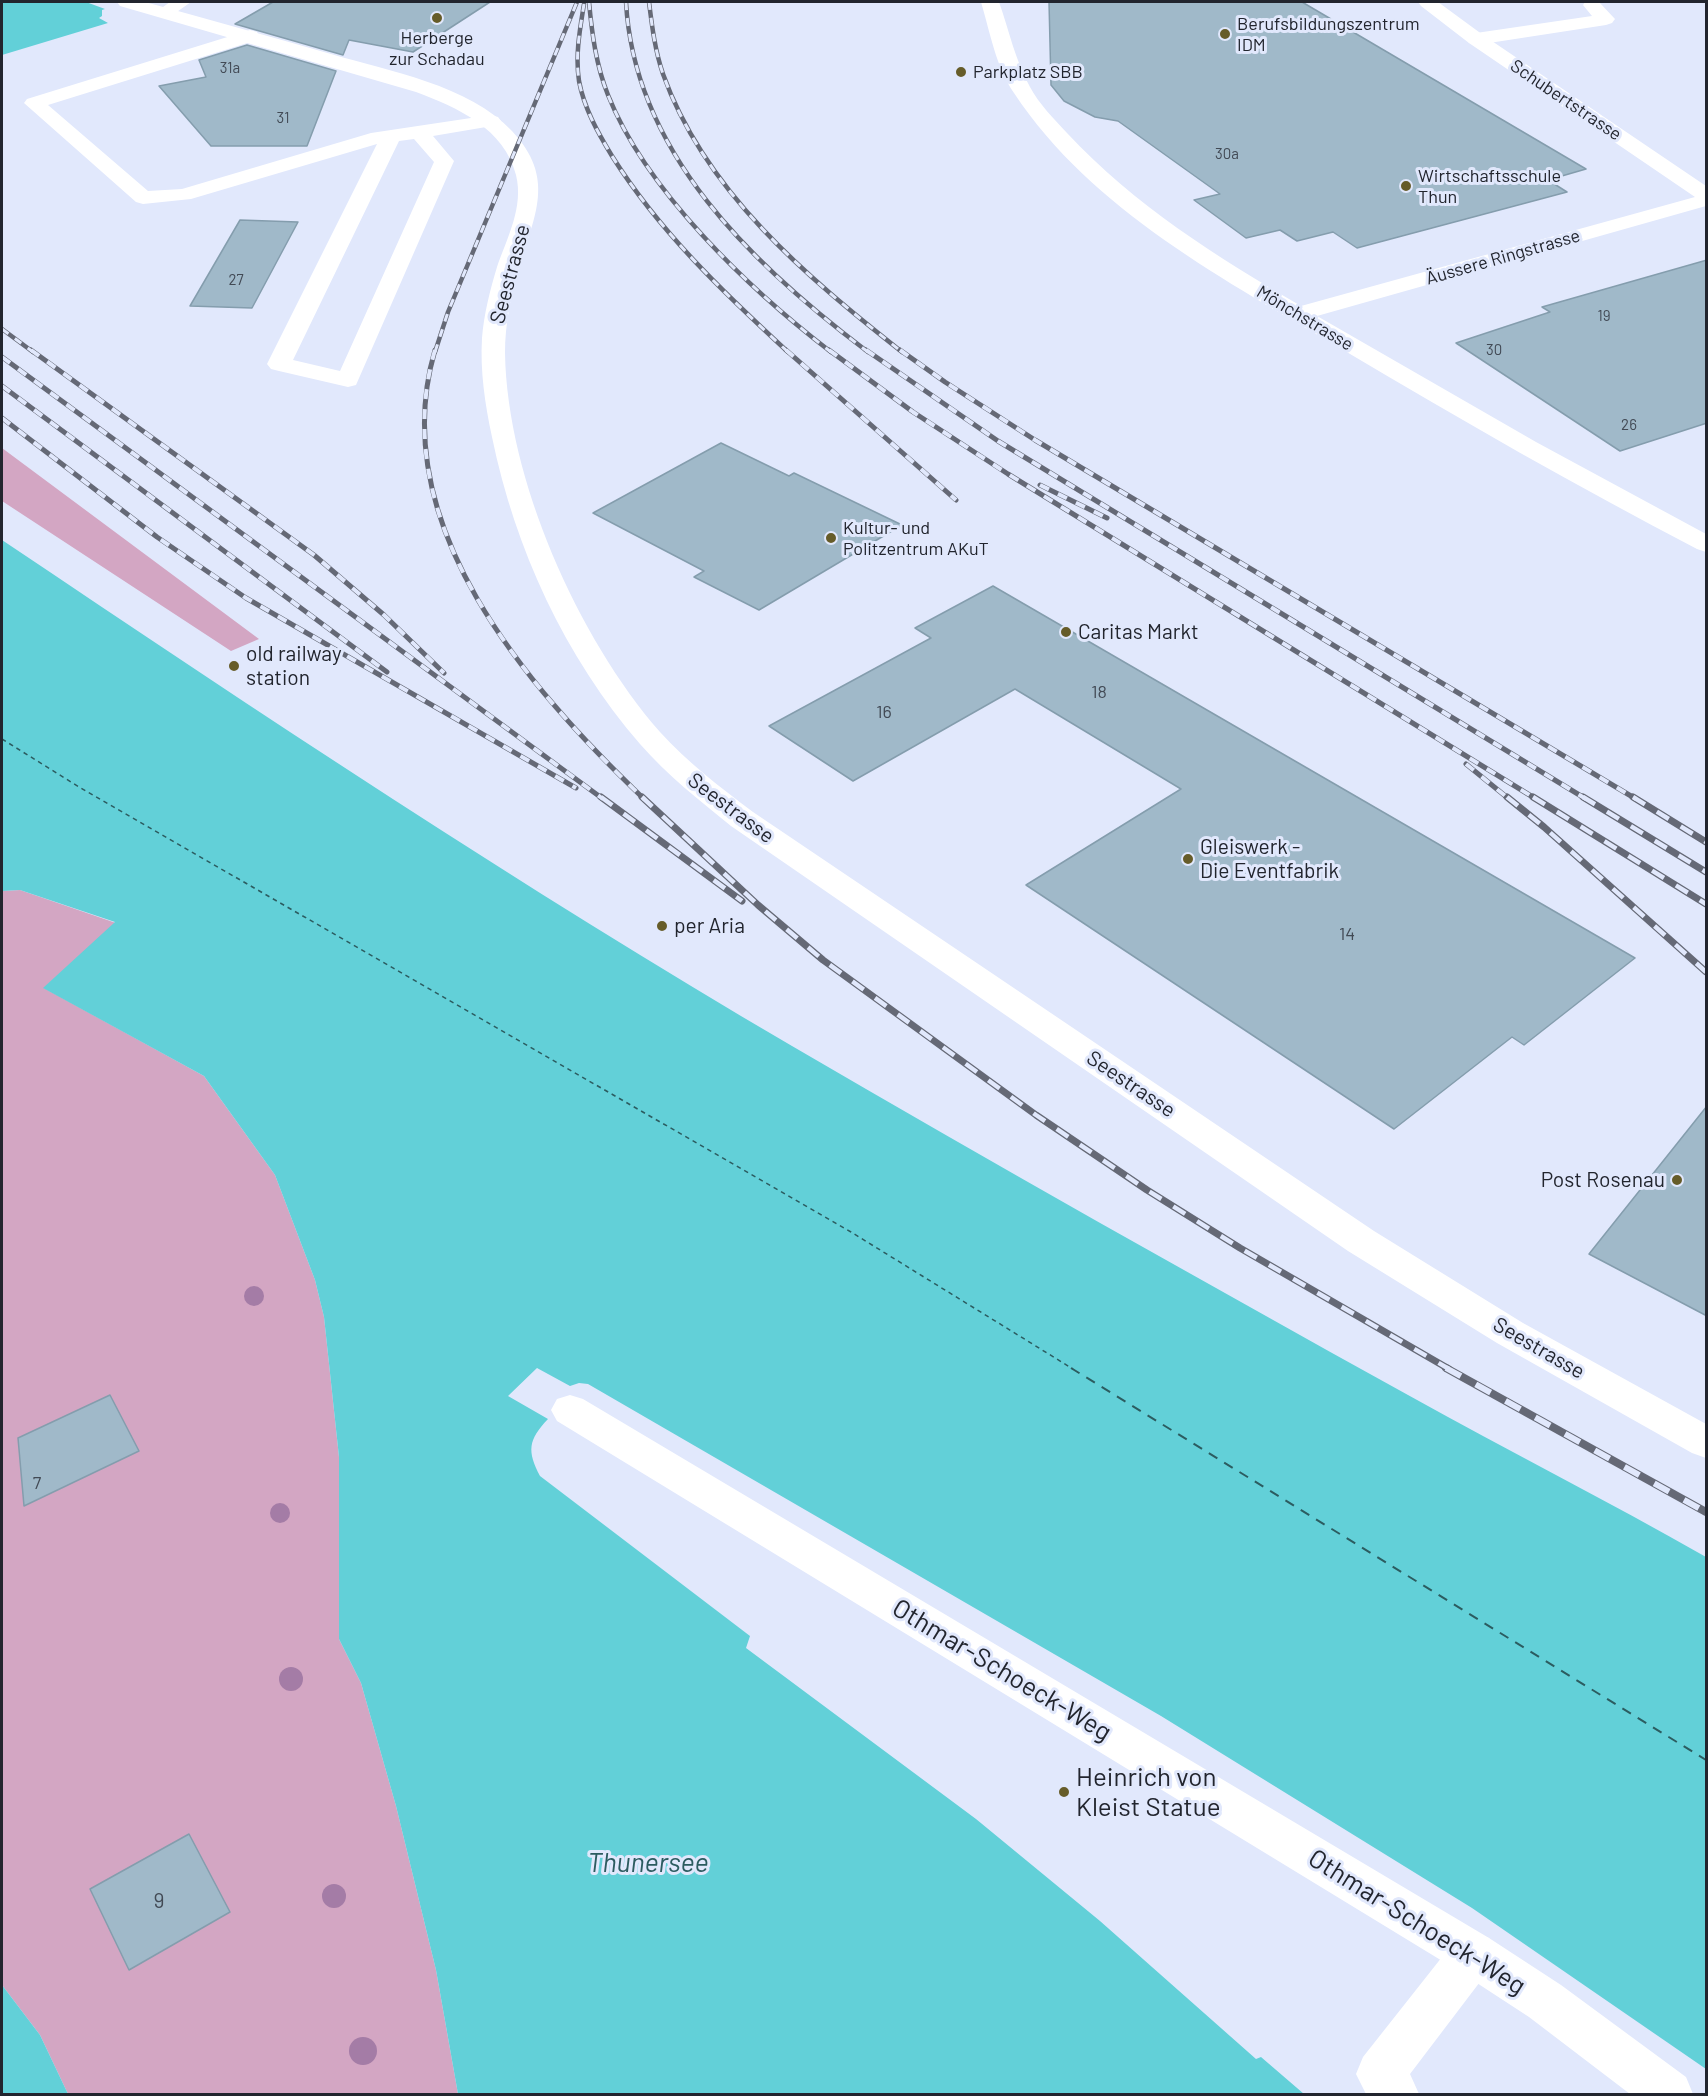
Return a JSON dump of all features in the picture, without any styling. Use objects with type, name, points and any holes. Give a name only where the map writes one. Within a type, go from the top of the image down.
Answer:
[{"type":"street","name":"Seestrasse","points":[[126,2],[173,7],[250,36],[425,89],[456,102],[491,121],[506,136],[526,172],[530,195],[526,215],[505,277],[494,336],[496,384],[503,433],[516,486],[533,541],[570,622],[601,671],[644,731],[682,771],[742,819],[1361,1240],[1510,1333],[1707,1442]]},
{"type":"street","name":"Mönchstrasse","points":[[990,2],[1006,54],[1021,89],[1071,150],[1118,193],[1154,220],[1299,314],[1469,415],[1707,544]]},
{"type":"street","name":"Schubertstrasse","points":[[1427,2],[1476,39],[1707,195]]},
{"type":"street","points":[[1476,39],[1606,19],[1592,5]]},
{"type":"street","points":[[250,36],[34,103],[143,198],[184,195],[371,139],[491,121]]},
{"type":"street","points":[[391,136],[279,364],[348,380],[444,161],[419,132]]},
{"type":"street","name":"Äussere Ringstrasse","points":[[1299,314],[1707,200]]},
{"type":"street","name":"Othmar-Schoeck-Weg","points":[[570,1410],[1473,1954],[1545,2001],[1669,2094]]},
{"type":"street","points":[[1395,2094],[1380,2074],[1473,1954]]},
{"type":"shaded area","points":[[2,448],[259,639],[231,651],[2,501]]},
{"type":"shaded area","points":[[20,890],[116,923],[44,988],[204,1076],[275,1175],[315,1280],[324,1317],[339,1457],[339,1639],[361,1683],[396,1806],[436,1970],[458,2094],[68,2094],[40,2035],[2,1985],[2,891]]},
{"type":"water","points":[[2,2],[86,2],[105,9],[102,10],[102,16],[99,18],[108,23],[2,55]]},
{"type":"water","name":"Thunersee","points":[[2,540],[393,799],[691,986],[1176,1266],[1706,1557],[1706,2069],[1472,1908],[1161,1716],[588,1384],[579,1383],[570,1386],[537,1368],[508,1396],[548,1419],[536,1433],[532,1446],[533,1460],[540,1476],[750,1636],[746,1648],[976,1819],[1100,1921],[1256,2059],[1261,2057],[1304,2094],[458,2094],[436,1970],[396,1806],[361,1683],[339,1639],[339,1457],[324,1317],[315,1280],[275,1175],[204,1076],[43,988],[115,922],[20,890],[2,891]]},
{"type":"water","points":[[2,1985],[40,2035],[68,2094],[2,2094]]},
{"type":"building","points":[[273,2],[490,2],[413,52],[349,40],[343,55],[235,24]]},
{"type":"building","points":[[1049,2],[1302,2],[1586,169],[1548,180],[1567,192],[1357,248],[1333,232],[1297,241],[1280,230],[1246,238],[1194,200],[1220,194],[1118,121],[1095,117],[1064,101],[1051,85]]},
{"type":"building","points":[[247,45],[336,71],[307,146],[211,146],[159,86],[206,77],[199,60]]},
{"type":"building","points":[[240,220],[298,222],[252,308],[190,306]]},
{"type":"building","points":[[1707,260],[1707,423],[1620,451],[1456,343],[1550,312],[1542,307]]},
{"type":"building","points":[[721,443],[789,476],[794,473],[902,525],[759,610],[694,577],[704,571],[593,513]]},
{"type":"building","points":[[993,586],[1635,958],[1524,1045],[1512,1037],[1394,1129],[1026,885],[1181,789],[1015,689],[853,781],[769,726],[931,638],[915,628]]},
{"type":"building","name":"Post Rosenau","points":[[1707,1106],[1707,1316],[1589,1254]]},
{"type":"building","points":[[110,1395],[139,1451],[24,1506],[18,1438]]},
{"type":"building","points":[[189,1834],[230,1912],[129,1970],[90,1889]]},
{"type":"ferry route","points":[[2,739],[79,787],[851,1232],[1073,1369]]},
{"type":"ferry route","points":[[1071,1368],[1706,1760]]},
{"type":"railway","points":[[435,352],[448,312],[577,2]]},
{"type":"railway","points":[[589,2],[595,49],[604,84],[625,131],[647,167],[703,236],[735,269],[831,352]]},
{"type":"railway","points":[[626,2],[634,57],[651,108],[676,156],[707,201],[743,243],[783,282],[868,352]]},
{"type":"railway","points":[[649,2],[663,74],[681,117],[705,157],[732,194],[796,262],[830,294],[902,352]]},
{"type":"railway","points":[[584,4],[578,52],[579,81],[588,111],[607,147],[650,210],[693,260],[788,352]]},
{"type":"railway","points":[[2,329],[33,352]]},
{"type":"railway","points":[[31,350],[314,555],[384,615],[444,673]]},
{"type":"railway","points":[[435,350],[425,415],[430,478],[448,539],[477,598],[513,654],[555,706],[642,797]]},
{"type":"railway","points":[[786,350],[956,500]]},
{"type":"railway","points":[[829,350],[913,412],[1008,474],[1536,799]]},
{"type":"railway","points":[[866,350],[998,441],[1586,799]]},
{"type":"railway","points":[[900,350],[1035,440],[1636,799]]},
{"type":"railway","points":[[2,357],[603,799]]},
{"type":"railway","points":[[2,386],[387,672]]},
{"type":"railway","points":[[2,418],[157,537],[246,598],[576,788]]},
{"type":"railway","points":[[1040,485],[1107,518]]},
{"type":"railway","points":[[1466,764],[1509,799]]},
{"type":"railway","points":[[601,797],[742,901]]},
{"type":"railway","points":[[642,797],[758,905],[823,960],[1036,1115],[1147,1190],[1240,1248],[1449,1369]]},
{"type":"railway","points":[[1507,797],[1544,827],[1706,972]]},
{"type":"railway","points":[[1533,797],[1706,904]]},
{"type":"railway","points":[[1583,797],[1706,872]]},
{"type":"railway","points":[[1633,797],[1706,842]]},
{"type":"railway","points":[[1446,1368],[1706,1512]]},
{"type":"place","name":"Herberge zur Schadau","points":[[437,18]]},
{"type":"place","name":"Berufsbildungszentrum IDM","points":[[1225,34]]},
{"type":"place","name":"Parkplatz SBB","points":[[961,72]]},
{"type":"place","name":"Wirtschaftsschule Thun","points":[[1406,186]]},
{"type":"place","name":"Kultur- und Politzentrum AKuT","points":[[831,538]]},
{"type":"place","name":"Caritas Markt","points":[[1066,632]]},
{"type":"place","name":"old railway station","points":[[234,666]]},
{"type":"place","name":"Gleiswerk - Die Eventfabrik","points":[[1188,859]]},
{"type":"place","name":"per Aria","points":[[662,926]]},
{"type":"place","name":"Post Rosenau","points":[[1677,1180]]},
{"type":"place","name":"Heinrich von Kleist Statue","points":[[1064,1792]]}]
